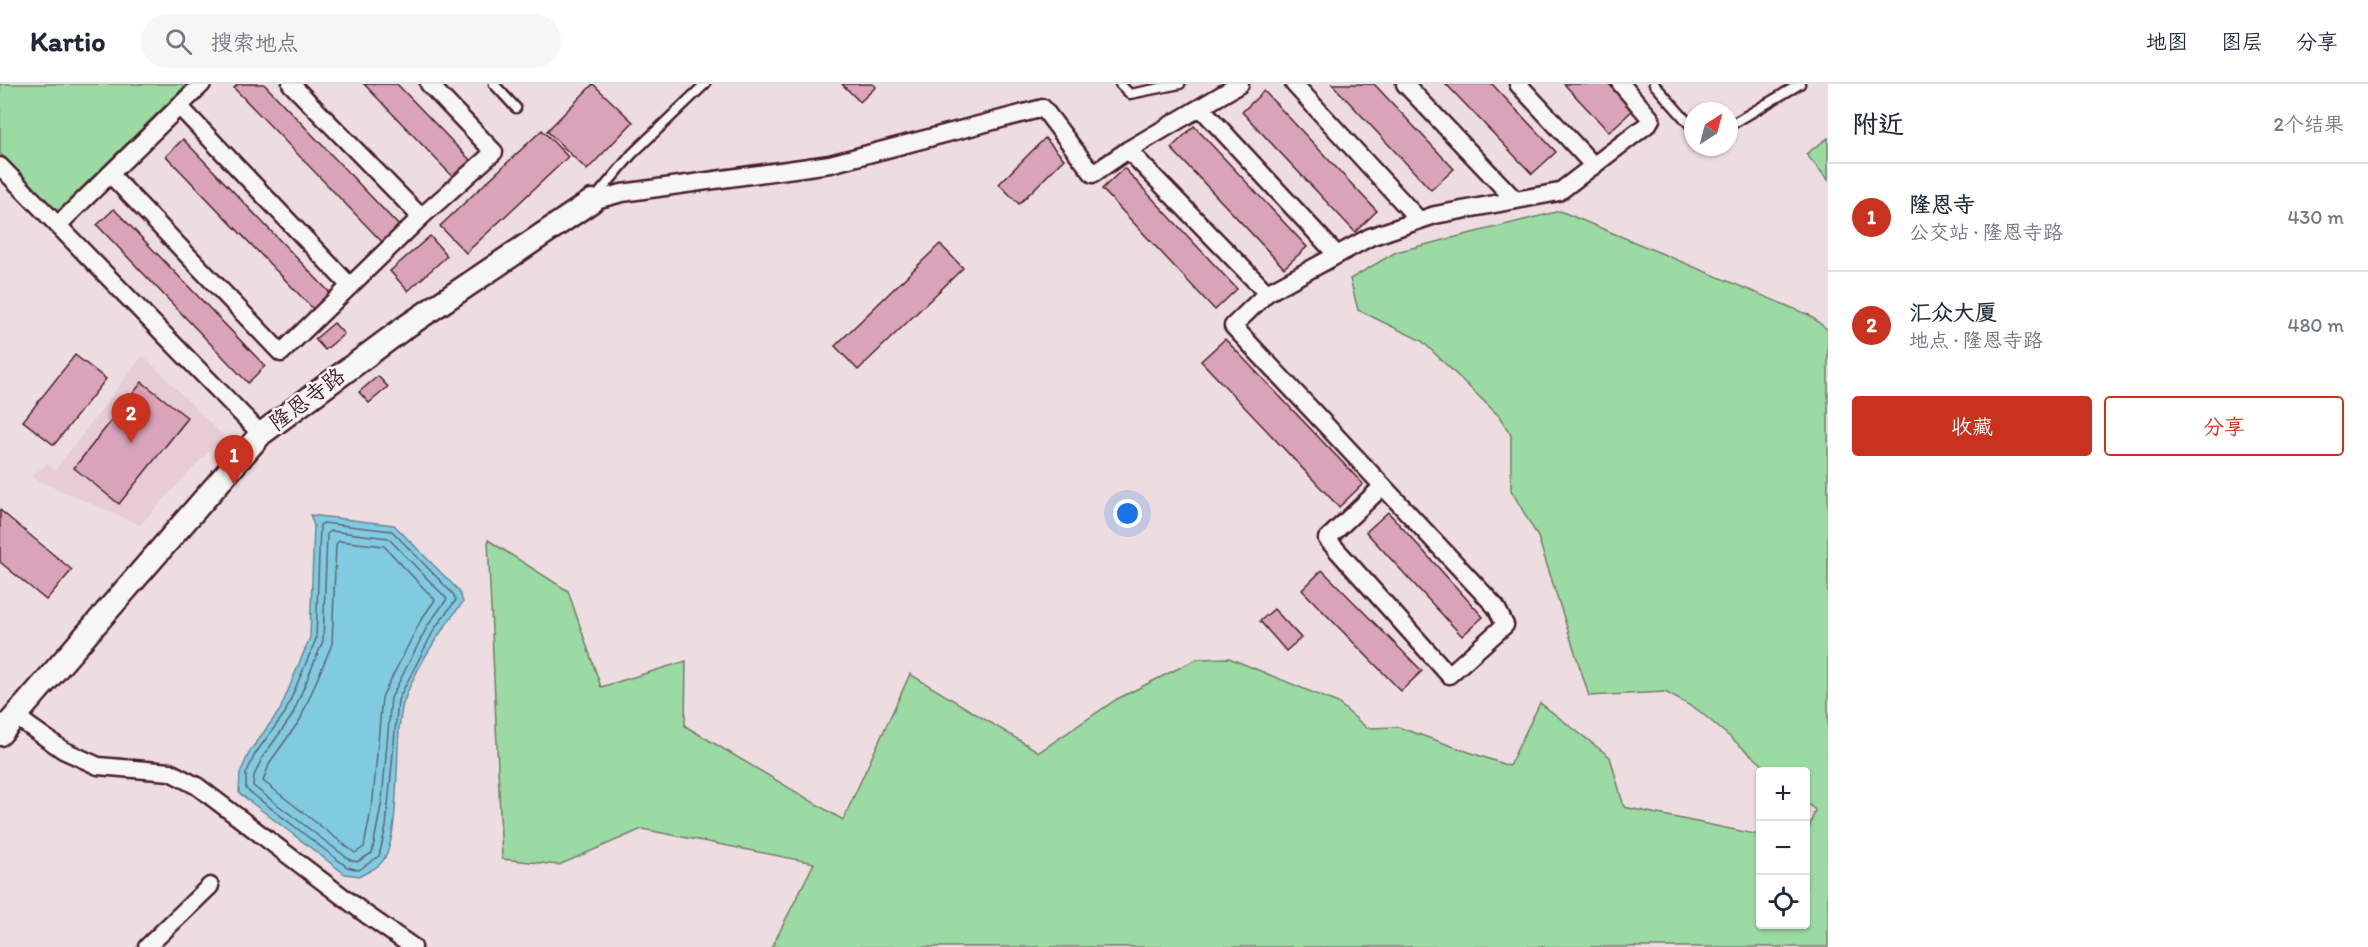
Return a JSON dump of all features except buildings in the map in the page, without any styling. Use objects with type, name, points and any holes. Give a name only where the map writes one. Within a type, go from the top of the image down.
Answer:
[{"type":"street","points":[[58,225],[202,84]]},
{"type":"street","points":[[291,84],[421,217]]},
{"type":"street","points":[[110,174],[281,353],[421,217],[494,152],[429,84]]},
{"type":"street","points":[[592,201],[621,193],[830,164],[1043,108],[1093,174],[1128,150],[1240,84]]},
{"type":"street","points":[[1294,84],[1419,220]]},
{"type":"street","points":[[1405,84],[1515,200]]},
{"type":"street","points":[[1518,84],[1594,166]]},
{"type":"street","points":[[1383,486],[1327,539],[1449,675],[1505,625],[1496,607],[1383,486],[1233,326],[1267,293],[1370,237],[1435,215],[1559,192],[1648,124],[1651,119],[1621,84]]},
{"type":"street","points":[[179,106],[350,286]]},
{"type":"street","points":[[1201,108],[1337,255]]},
{"type":"street","points":[[1128,150],[1267,293]]},
{"type":"street","points":[[0,166],[261,434]]},
{"type":"street","name":"隆恩寺路","points":[[0,734],[261,434],[404,328],[592,201]]},
{"type":"street","points":[[15,716],[63,750],[98,766],[170,772],[196,786],[413,947]]},
{"type":"street","points":[[147,947],[210,886]]},
{"type":"lane","points":[[494,84],[516,108]]},
{"type":"lane","points":[[592,201],[632,154],[705,84]]},
{"type":"lane","points":[[1120,84],[1130,94],[1180,84]]},
{"type":"lane","points":[[1738,121],[1800,84]]},
{"type":"lane","points":[[1658,85],[1684,117]]},
{"type":"shaded area","points":[[143,355],[223,436],[140,525],[30,477],[47,464],[55,470]]},
{"type":"green space","points":[[0,84],[187,84],[57,212],[0,153]]},
{"type":"green space","points":[[1828,138],[1828,180],[1806,154]]},
{"type":"green space","points":[[1560,211],[1809,315],[1828,330],[1828,947],[772,947],[814,863],[642,829],[559,865],[502,859],[488,540],[568,591],[601,687],[686,661],[685,726],[843,820],[910,674],[1039,752],[1117,699],[1197,659],[1229,658],[1338,703],[1367,728],[1398,727],[1509,766],[1540,703],[1610,757],[1624,807],[1756,834],[1756,929],[1810,929],[1810,826],[1815,810],[1810,806],[1810,767],[1765,767],[1698,710],[1665,692],[1589,696],[1538,537],[1511,490],[1511,435],[1499,416],[1422,341],[1358,310],[1350,279],[1396,252]]},
{"type":"water","points":[[310,515],[394,525],[459,591],[463,602],[430,649],[404,701],[392,834],[387,852],[380,864],[360,876],[345,874],[239,793],[240,773],[250,751],[280,710],[310,637],[314,525]]},
{"type":"place","name":"汇众大厦","points":[[131,443]]},
{"type":"place","name":"隆恩寺","points":[[234,485]]}]
